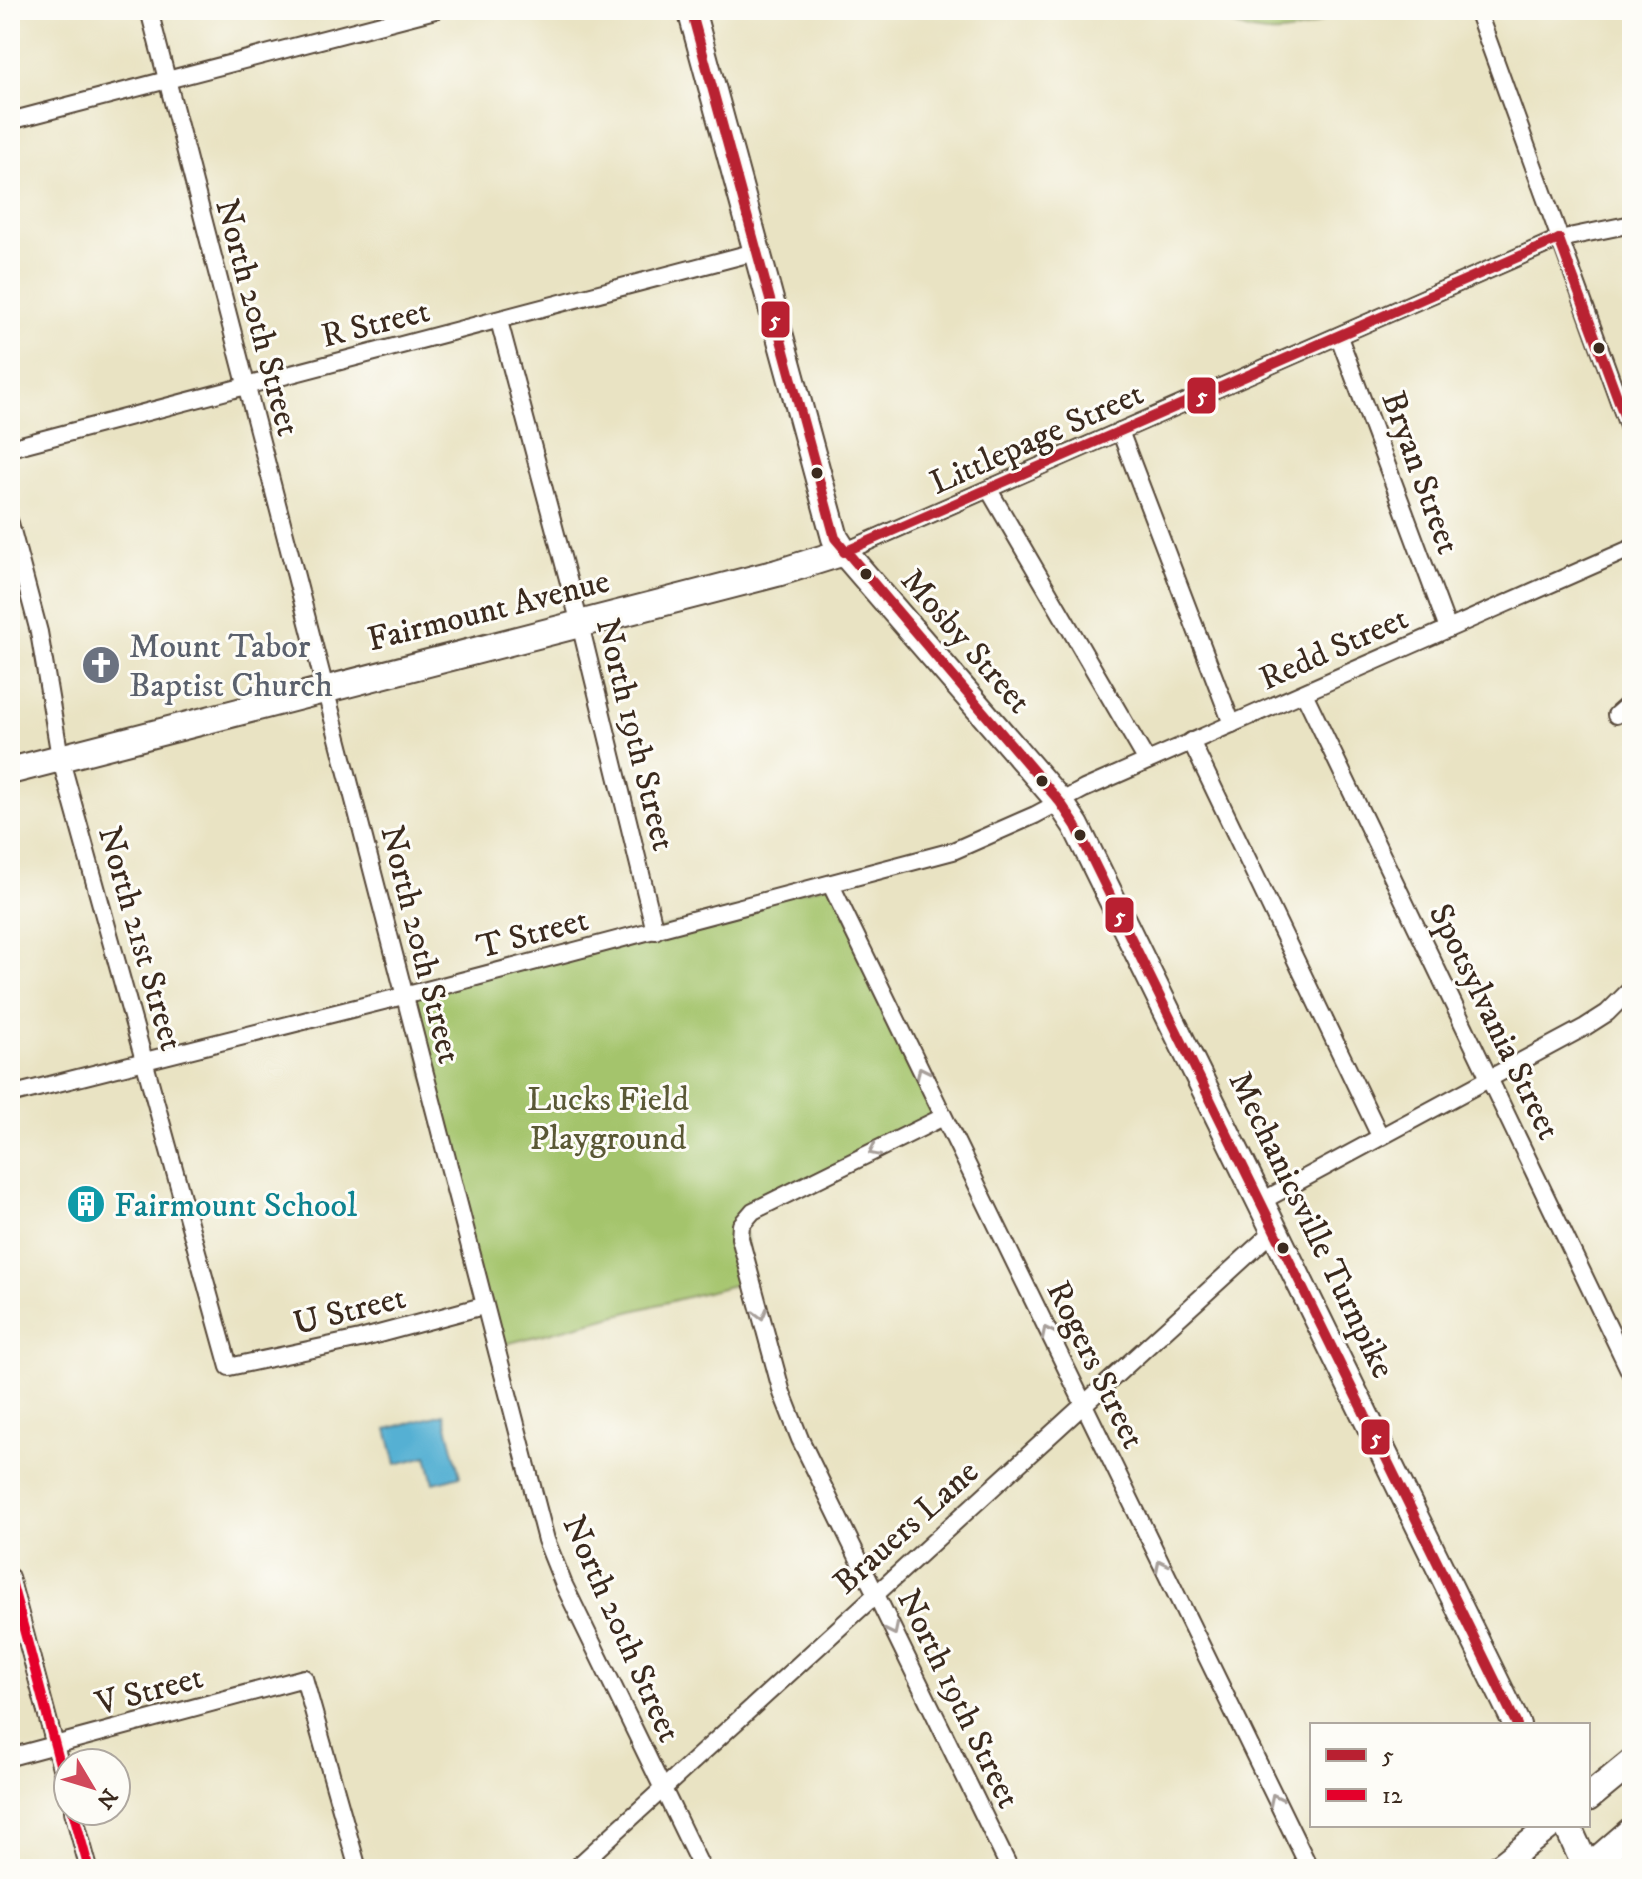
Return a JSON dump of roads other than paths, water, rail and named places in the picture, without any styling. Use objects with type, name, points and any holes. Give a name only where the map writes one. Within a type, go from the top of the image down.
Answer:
[{"type":"main road","name":"Mosby Street","points":[[691,10],[830,525],[844,552],[1060,802]]},
{"type":"main road","name":"Fairmount Avenue","points":[[10,771],[580,624],[844,552]]},
{"type":"main road","name":"Mechanicsville Turnpike","points":[[1060,802],[1089,848],[1516,1723]]},
{"type":"main road","points":[[1590,1796],[1632,1762]]},
{"type":"main road","points":[[1496,1869],[1549,1827]]},
{"type":"main road","points":[[1568,1827],[1587,1869],[1632,1830]]},
{"type":"street","name":"North 20th Street","points":[[149,10],[546,1540],[564,1585],[702,1869]]},
{"type":"street","points":[[10,121],[435,10]]},
{"type":"street","points":[[1477,10],[1631,429]]},
{"type":"street","name":"Littlepage Street","points":[[844,552],[1559,239],[1632,224]]},
{"type":"street","name":"R Street","points":[[10,448],[755,252]]},
{"type":"street","name":"North 19th Street","points":[[499,321],[580,624],[655,931]]},
{"type":"street","name":"Bryan Street","points":[[1339,337],[1448,629]]},
{"type":"street","points":[[1120,431],[1232,724]]},
{"type":"street","points":[[989,490],[1147,761]]},
{"type":"street","name":"North 21st Street","points":[[10,523],[39,632],[60,757],[229,1367]]},
{"type":"street","name":"Redd Street","points":[[1060,802],[1191,741],[1632,548]]},
{"type":"street","name":"Spotsylvania Street","points":[[1304,693],[1632,1376]]},
{"type":"street","points":[[1616,715],[1632,701]]},
{"type":"street","points":[[1191,741],[1380,1136]]},
{"type":"street","name":"T Street","points":[[10,1095],[405,996],[953,851],[1060,802]]},
{"type":"street","name":"Rogers Street","points":[[831,885],[1310,1869]]},
{"type":"street","points":[[1262,1201],[1598,1019],[1632,988]]},
{"type":"street","name":"North 19th Street","points":[[943,1117],[753,1211],[741,1225],[740,1238],[782,1393],[807,1453],[1010,1869]]},
{"type":"street","name":"Brauers Lane","points":[[575,1869],[1276,1229]]},
{"type":"street","name":"U Street","points":[[229,1367],[360,1339],[483,1306]]},
{"type":"street","points":[[10,1577],[54,1745]]},
{"type":"street","name":"V Street","points":[[10,1757],[304,1678],[358,1869]]},
{"type":"street","points":[[77,1827],[89,1869]]},
{"type":"water","points":[[444,1414],[460,1476],[434,1483],[427,1456],[396,1464],[387,1429]]},
{"type":"place","name":"Mount Tabor Baptist Church","points":[[101,665]]},
{"type":"place","name":"Fairmount School","points":[[86,1204]]},
{"type":"park label","name":"Lucks Field Playground","points":[[608,1118]]}]
